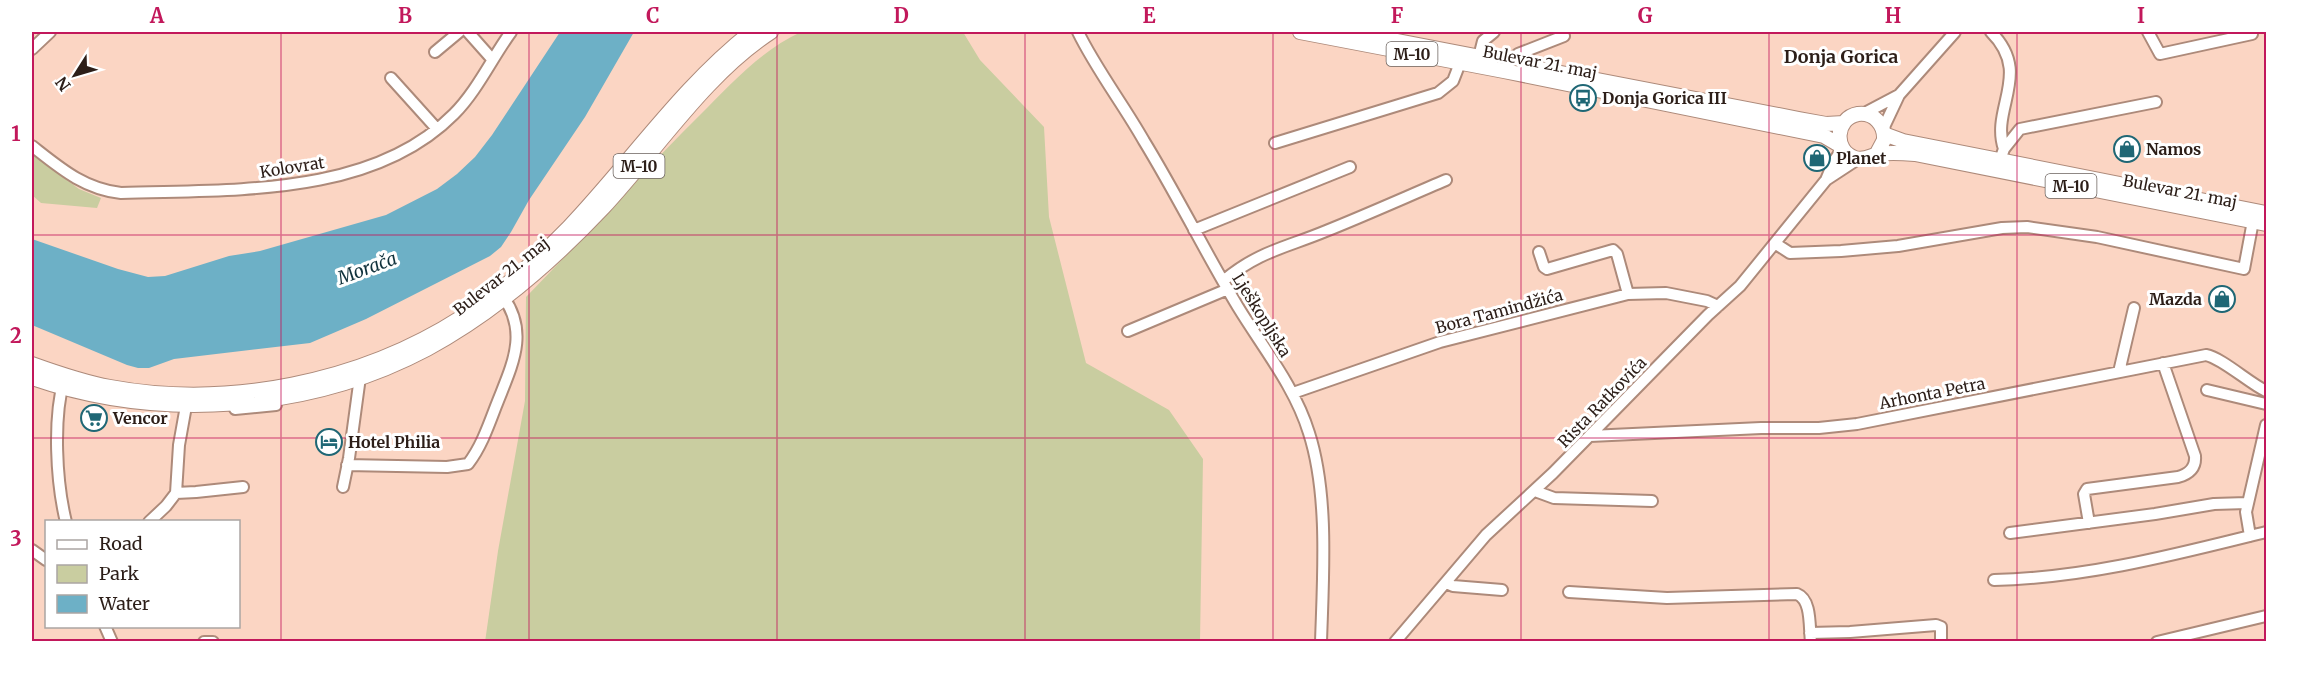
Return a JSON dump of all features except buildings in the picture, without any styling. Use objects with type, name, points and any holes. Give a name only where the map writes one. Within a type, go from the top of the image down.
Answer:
[{"type":"main road","name":"Bulevar 21. maj","points":[[32,364],[63,382],[127,401],[186,406],[255,401],[297,394],[359,380],[412,356],[460,330],[501,294],[568,228],[711,67],[751,32]]},
{"type":"main road","name":"Bulevar 21. maj","points":[[32,378],[171,394],[246,392],[291,385],[353,368],[401,349],[501,294],[555,256],[604,206],[717,76],[747,49],[771,32]]},
{"type":"main road","name":"Bulevar 21. maj","points":[[1300,32],[1824,136],[1858,159],[1898,152],[1915,154],[2260,223]]},
{"type":"main road","name":"Bulevar 21. maj","points":[[1351,32],[1826,124],[1844,123],[1852,116],[1863,114],[1877,120],[1884,131],[1903,141],[2002,155],[2266,213]]},
{"type":"main road","points":[[1842,147],[1839,134],[1844,123]]},
{"type":"main road","points":[[1876,155],[1883,145],[1884,131]]},
{"type":"street","points":[[32,49],[50,32]]},
{"type":"street","points":[[435,52],[459,32]]},
{"type":"street","points":[[468,32],[492,59]]},
{"type":"street","name":"Kolovrat","points":[[32,146],[78,181],[108,192],[121,193],[243,189],[292,184],[360,169],[396,156],[437,129],[456,113],[511,32]]},
{"type":"street","name":"Lješkopljska","points":[[1078,32],[1145,142],[1225,285],[1293,393],[1310,436],[1317,472],[1323,580],[1320,642]]},
{"type":"street","points":[[1479,57],[1483,42],[1494,32]]},
{"type":"street","points":[[1884,131],[1899,95],[1955,32]]},
{"type":"street","points":[[1991,32],[2002,42],[2010,71],[2002,130],[2002,155]]},
{"type":"street","points":[[2148,32],[2160,54],[2252,34]]},
{"type":"street","points":[[1509,63],[1518,54],[1564,36]]},
{"type":"street","points":[[1275,143],[1438,93],[1453,81],[1460,63]]},
{"type":"street","points":[[391,78],[437,129]]},
{"type":"street","points":[[1863,114],[1899,95]]},
{"type":"street","points":[[2002,155],[2017,131],[2022,129],[2156,102]]},
{"type":"street","name":"Rista Ratkovića","points":[[1395,642],[1486,535],[1535,491],[1740,286],[1826,180],[1842,147]]},
{"type":"street","name":"Rista Ratkovića","points":[[1826,180],[1858,159]]},
{"type":"street","points":[[1194,230],[1350,167]]},
{"type":"street","points":[[1128,331],[1225,285],[1242,266],[1271,250],[1324,232],[1446,180]]},
{"type":"street","points":[[1776,244],[1790,253],[1841,250],[1898,246],[2002,228],[2027,227],[2062,230],[2244,269],[2260,223]]},
{"type":"street","points":[[1539,252],[1544,267],[1547,269],[1613,250],[1617,254],[1628,294]]},
{"type":"street","name":"Bora Tamindžića","points":[[1293,393],[1440,342],[1628,294],[1666,293],[1707,301],[1718,306]]},
{"type":"street","points":[[347,465],[447,467],[468,464],[478,450],[513,365],[517,338],[516,322],[513,309],[501,294]]},
{"type":"street","points":[[2119,372],[2134,308]]},
{"type":"street","name":"Arhonta Petra","points":[[1590,436],[1761,428],[1819,428],[1857,424],[2200,356],[2210,356],[2266,391]]},
{"type":"street","points":[[2088,523],[2084,494],[2087,489],[2178,477],[2188,473],[2195,465],[2195,456],[2163,363]]},
{"type":"street","points":[[343,487],[359,380]]},
{"type":"street","points":[[63,382],[58,470],[66,520]]},
{"type":"street","points":[[2207,390],[2266,404]]},
{"type":"street","points":[[151,520],[176,493],[179,445],[186,406]]},
{"type":"street","points":[[2250,536],[2246,512],[2247,502],[2266,425]]},
{"type":"street","points":[[176,493],[243,487]]},
{"type":"street","points":[[1535,491],[1554,498],[1652,501]]},
{"type":"street","points":[[2010,533],[2214,504],[2247,502]]},
{"type":"street","points":[[1994,580],[2088,571],[2165,557],[2266,532]]},
{"type":"street","points":[[1446,583],[1453,586],[1502,590]]},
{"type":"street","points":[[1569,592],[1667,598],[1797,594],[1803,597],[1806,603],[1811,637],[1874,636],[1940,625],[1941,642]]},
{"type":"street","points":[[2157,642],[2266,615]]},
{"type":"street","points":[[105,628],[112,642]]},
{"type":"street","points":[[204,642],[213,642]]},
{"type":"green space","points":[[801,32],[963,32],[980,60],[1044,127],[1049,217],[1086,363],[1169,410],[1203,459],[1200,641],[485,642],[498,551],[525,401],[526,297],[735,80],[759,58]]},
{"type":"green space","points":[[32,154],[79,189],[101,198],[97,208],[41,203],[32,195]]},
{"type":"water","name":"Morača","points":[[560,32],[634,32],[585,117],[529,200],[501,247],[490,256],[366,319],[310,343],[174,359],[149,368],[127,365],[32,325],[32,239],[118,269],[148,277],[165,276],[229,256],[260,251],[386,215],[437,189],[475,157]]},
{"type":"place","name":"Donja Gorica III","points":[[1583,98]]},
{"type":"place","name":"Namos","points":[[2127,149]]},
{"type":"place","name":"Planet","points":[[1817,158]]},
{"type":"place","name":"Mazda","points":[[2222,299]]},
{"type":"place","name":"Vencor","points":[[94,418]]},
{"type":"place","name":"Hotel Philia","points":[[329,442]]},
{"type":"district","name":"Donja Gorica","points":[[1841,56]]}]
